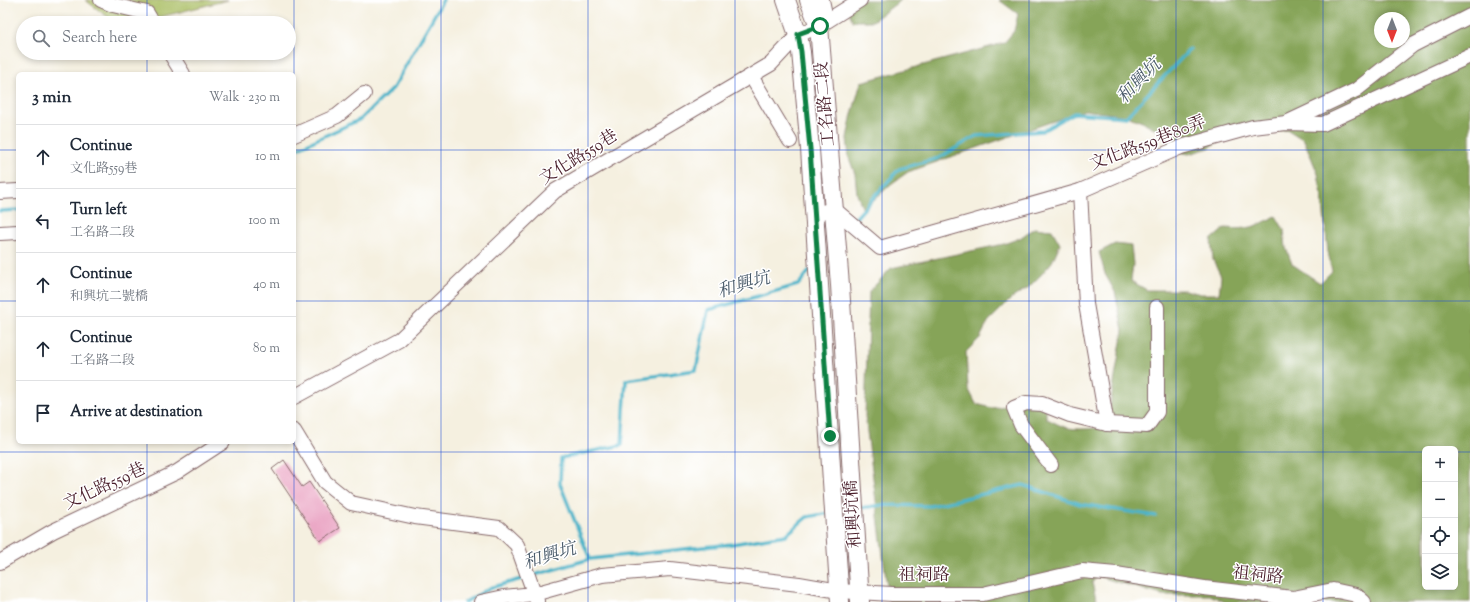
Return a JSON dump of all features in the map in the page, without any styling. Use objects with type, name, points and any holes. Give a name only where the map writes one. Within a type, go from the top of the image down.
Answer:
[{"type":"main road","name":"工名路二段","points":[[786,0],[798,34],[801,52],[810,149],[830,436]]},
{"type":"main road","name":"工名路二段","points":[[809,0],[820,26],[840,285],[849,434]]},
{"type":"main road","name":"和興坑橋","points":[[849,434],[860,597]]},
{"type":"main road","name":"和興坑橋","points":[[830,436],[840,596]]},
{"type":"lane","points":[[101,0],[114,5],[147,13],[149,16]]},
{"type":"lane","points":[[820,26],[825,14],[822,0]]},
{"type":"lane","name":"文化路559巷","points":[[296,396],[399,340],[555,191],[771,64],[798,34],[820,26],[860,0]]},
{"type":"lane","points":[[1286,123],[1356,90],[1412,44],[1470,16]]},
{"type":"lane","name":"文化路559巷80弄","points":[[834,209],[880,248],[1080,191],[1181,147],[1253,127],[1286,123],[1323,124],[1470,56]]},
{"type":"lane","points":[[174,60],[182,72]]},
{"type":"lane","points":[[751,76],[790,141]]},
{"type":"lane","points":[[296,134],[337,116],[364,94]]},
{"type":"lane","points":[[0,192],[16,191]]},
{"type":"lane","points":[[1080,191],[1086,304],[1106,424]]},
{"type":"lane","points":[[814,214],[834,209]]},
{"type":"lane","points":[[0,233],[16,232]]},
{"type":"lane","points":[[1051,465],[1021,425],[1014,408],[1026,403],[1042,404],[1070,415],[1106,424],[1147,426],[1157,412],[1157,307]]},
{"type":"lane","points":[[296,434],[325,482],[351,503],[415,517],[499,528],[517,545],[536,598]]},
{"type":"lane","name":"文化路559巷","points":[[0,562],[54,531],[177,472],[220,444]]},
{"type":"lane","name":"祖祠路","points":[[481,602],[504,597],[536,598],[602,575],[670,569],[799,584],[840,596],[860,597],[892,594],[983,594],[1082,571],[1116,574],[1204,588],[1293,598],[1333,590],[1356,595],[1364,602]]},
{"type":"green space","points":[[85,0],[228,0],[164,16],[107,16]]},
{"type":"green space","points":[[843,0],[901,0],[873,21],[853,21]]},
{"type":"green space","points":[[999,0],[1470,0],[1470,602],[1225,602],[1210,595],[1162,595],[1097,576],[1092,583],[1097,602],[889,602],[865,416],[869,292],[891,268],[1004,244],[1020,238],[1034,228],[1052,230],[1060,244],[1052,262],[1028,288],[1012,298],[988,322],[980,338],[966,352],[968,388],[976,404],[992,408],[1046,400],[1046,418],[1065,427],[1082,429],[1097,428],[1109,412],[1123,330],[1115,292],[1105,274],[1099,252],[1115,244],[1131,246],[1133,264],[1131,281],[1147,290],[1185,290],[1201,294],[1219,294],[1221,276],[1213,260],[1211,240],[1225,228],[1240,229],[1252,227],[1276,216],[1284,230],[1286,248],[1292,264],[1320,283],[1332,271],[1328,252],[1318,174],[1304,140],[1288,130],[1228,135],[1209,148],[1189,154],[1171,150],[1163,134],[1147,124],[1127,116],[1085,110],[908,172],[891,184],[863,210],[857,194],[855,174],[849,158],[847,138],[861,82],[1004,43],[1014,31],[1018,14]]},
{"type":"building","points":[[284,460],[302,487],[309,482],[340,528],[320,541],[272,469]]},
{"type":"waterway","points":[[296,149],[361,119],[393,88],[443,0]]},
{"type":"waterway","name":"和興坑","points":[[853,221],[899,169],[939,158],[976,136],[1042,131],[1074,113],[1126,117],[1190,49]]},
{"type":"waterway","points":[[0,211],[16,210]]},
{"type":"waterway","name":"和興坑","points":[[590,559],[560,484],[561,458],[622,445],[626,380],[696,370],[708,310],[798,285],[812,268]]},
{"type":"waterway","points":[[860,508],[883,505],[930,506],[1023,485],[1080,504],[1156,516]]},
{"type":"waterway","points":[[531,576],[590,559],[732,544],[786,535],[807,517],[830,513]]},
{"type":"waterway","name":"和興坑","points":[[465,602],[490,588],[525,578]]},
{"type":"route","points":[[820,26],[798,34],[810,149],[830,436]]}]
